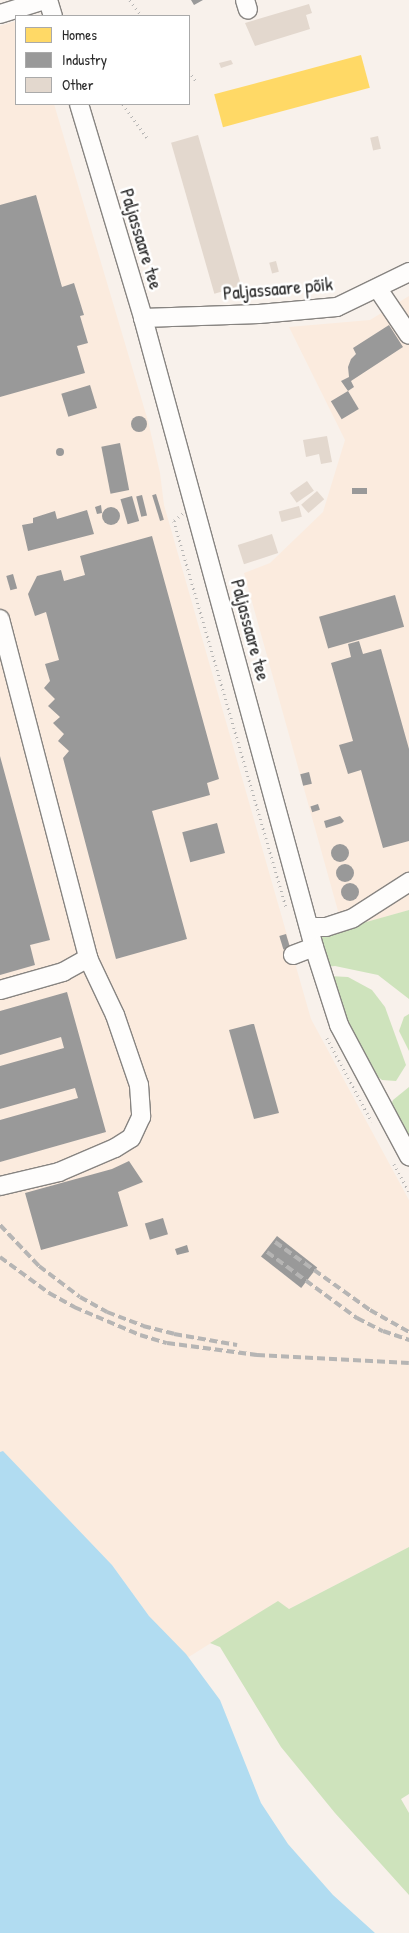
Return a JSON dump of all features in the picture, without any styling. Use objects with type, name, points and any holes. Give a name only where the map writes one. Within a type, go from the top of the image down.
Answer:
[{"type":"street","points":[[0,13],[47,0],[53,15]]},
{"type":"street","name":"Paljassaare tee","points":[[79,105],[143,318],[314,947],[339,1024],[409,1156]]},
{"type":"street","name":"Paljassaare põik","points":[[143,318],[259,314],[337,307],[378,289],[409,272]]},
{"type":"street","points":[[378,289],[409,335]]},
{"type":"street","points":[[0,619],[88,958],[115,1014],[138,1085],[142,1117],[131,1138],[114,1148],[59,1172],[0,1186]]},
{"type":"street","points":[[309,927],[326,927],[354,918],[409,882]]},
{"type":"street","points":[[292,954],[314,947]]},
{"type":"street","points":[[0,990],[63,972],[88,958]]},
{"type":"path","points":[[130,0],[141,15]]},
{"type":"path","points":[[190,72],[198,82]]},
{"type":"path","points":[[124,105],[149,140]]},
{"type":"shaded area","points":[[15,21],[15,105],[54,105],[148,421],[160,473],[164,505],[311,1019],[409,1200],[409,1547],[289,1609],[277,1602],[187,1658],[149,1616],[112,1565],[3,1452],[0,1452],[0,26]]},
{"type":"shaded area","points":[[409,296],[409,910],[343,929],[244,573],[270,563],[323,512],[345,440],[289,327],[370,320]]},
{"type":"green space","points":[[409,910],[409,999],[378,975],[335,966],[326,967],[320,945],[321,938],[327,933]]},
{"type":"green space","points":[[329,976],[348,977],[372,990],[385,1007],[406,1065],[396,1081],[382,1080],[368,1069],[348,1030]]},
{"type":"green space","points":[[409,1014],[409,1051],[399,1031],[404,1017]]},
{"type":"green space","points":[[409,1087],[409,1142],[390,1108],[393,1100]]},
{"type":"green space","points":[[409,1547],[409,1794],[401,1799],[409,1813],[409,1895],[335,1813],[281,1747],[220,1647],[210,1643],[278,1601],[289,1609]]},
{"type":"water","points":[[3,1451],[112,1565],[149,1616],[186,1654],[220,1700],[261,1803],[288,1844],[333,1895],[375,1933],[0,1933],[0,1452]]},
{"type":"building: Homes","points":[[361,55],[370,88],[223,127],[214,94]]},
{"type":"building: Industry","points":[[191,0],[203,0],[194,5]]},
{"type":"building: Industry","points":[[36,195],[62,287],[74,283],[84,315],[80,316],[88,343],[77,346],[85,373],[0,397],[0,205]]},
{"type":"building: Industry","points":[[389,325],[403,347],[351,381],[354,387],[348,391],[341,381],[349,377],[348,367],[351,359],[356,354],[353,348]]},
{"type":"building: Industry","points":[[90,385],[97,408],[68,417],[61,394]]},
{"type":"building: Industry","points":[[348,391],[359,409],[342,419],[331,401]]},
{"type":"building: Industry","points":[[136,416],[142,416],[147,421],[145,430],[136,432],[131,427],[131,421]]},
{"type":"building: Industry","points":[[120,443],[129,490],[111,494],[101,447]]},
{"type":"building: Industry","points":[[60,448],[64,452],[60,456],[56,452]]},
{"type":"building: Industry","points":[[352,488],[367,488],[367,494],[352,494]]},
{"type":"building: Industry","points":[[156,494],[164,520],[160,521],[152,495]]},
{"type":"building: Industry","points":[[142,495],[147,515],[141,517],[136,496]]},
{"type":"building: Industry","points":[[132,496],[139,521],[128,524],[120,499]]},
{"type":"building: Industry","points":[[101,505],[102,513],[97,514],[95,507]]},
{"type":"building: Industry","points":[[111,507],[117,510],[120,516],[117,522],[111,525],[105,522],[102,516],[105,510]]},
{"type":"building: Industry","points":[[87,510],[94,534],[28,551],[22,525],[33,523],[33,518],[55,511],[57,519]]},
{"type":"building: Industry","points":[[152,536],[219,779],[207,783],[210,795],[152,811],[187,939],[116,959],[63,758],[69,751],[58,741],[64,734],[53,723],[60,717],[48,706],[55,699],[44,688],[50,681],[45,664],[59,660],[46,612],[35,616],[28,594],[37,576],[61,570],[64,581],[85,575],[80,556]]},
{"type":"building: Industry","points":[[13,574],[17,588],[10,590],[6,576]]},
{"type":"building: Industry","points":[[395,595],[404,627],[328,648],[319,617]]},
{"type":"building: Industry","points":[[359,641],[363,654],[381,649],[409,749],[409,841],[383,848],[361,770],[348,774],[339,745],[353,741],[331,663],[351,657],[348,644]]},
{"type":"building: Industry","points":[[0,756],[50,940],[30,945],[35,965],[0,975]]},
{"type":"building: Industry","points":[[309,772],[312,784],[303,786],[300,774]]},
{"type":"building: Industry","points":[[318,804],[320,810],[312,812],[310,806]]},
{"type":"building: Industry","points":[[340,816],[344,821],[342,823],[326,828],[324,821]]},
{"type":"building: Industry","points":[[217,823],[225,853],[190,862],[182,832]]},
{"type":"building: Industry","points":[[336,844],[344,844],[349,849],[347,860],[336,862],[331,857],[331,849]]},
{"type":"building: Industry","points":[[341,864],[349,864],[354,869],[352,880],[341,882],[336,877],[336,869]]},
{"type":"building: Industry","points":[[346,883],[354,883],[359,888],[357,899],[346,901],[341,896],[341,888]]},
{"type":"building: Industry","points":[[286,934],[290,947],[283,949],[279,936]]},
{"type":"building: Industry","points":[[67,992],[106,1132],[0,1162],[0,1120],[78,1098],[75,1088],[0,1109],[0,1066],[64,1048],[61,1037],[0,1055],[0,1011]]},
{"type":"building: Industry","points":[[254,1024],[279,1113],[254,1119],[229,1030]]},
{"type":"building: Industry","points":[[129,1161],[143,1182],[118,1192],[128,1226],[41,1250],[25,1193],[112,1169]]},
{"type":"building: Industry","points":[[163,1218],[168,1234],[150,1240],[145,1224]]},
{"type":"building: Industry","points":[[277,1236],[317,1267],[301,1288],[261,1256]]},
{"type":"building: Industry","points":[[187,1245],[189,1252],[177,1255],[175,1249]]},
{"type":"building: Other","points":[[309,4],[312,13],[306,15],[310,29],[255,46],[245,23]]},
{"type":"building: Other","points":[[231,60],[233,64],[221,68],[219,63]]},
{"type":"building: Other","points":[[198,135],[241,286],[214,294],[171,143]]},
{"type":"building: Other","points":[[378,136],[381,149],[373,150],[370,138]]},
{"type":"building: Other","points":[[276,261],[279,272],[272,273],[269,263]]},
{"type":"building: Other","points":[[327,436],[332,462],[321,464],[319,454],[306,457],[303,440]]},
{"type":"building: Other","points":[[307,481],[314,491],[297,503],[290,493]]},
{"type":"building: Other","points":[[317,491],[324,499],[308,513],[301,505]]},
{"type":"building: Other","points":[[299,506],[302,517],[282,522],[279,511]]},
{"type":"building: Other","points":[[272,534],[278,553],[244,564],[238,545]]},
{"type":"railway","points":[[0,1225],[39,1266],[80,1297],[107,1312],[143,1326],[174,1334],[237,1345]]},
{"type":"railway","points":[[275,1242],[370,1310],[409,1332]]},
{"type":"railway","points":[[267,1252],[357,1318],[383,1331],[409,1340]]},
{"type":"railway","points":[[0,1257],[49,1293],[74,1307],[140,1335],[167,1343],[257,1355],[409,1363]]}]
